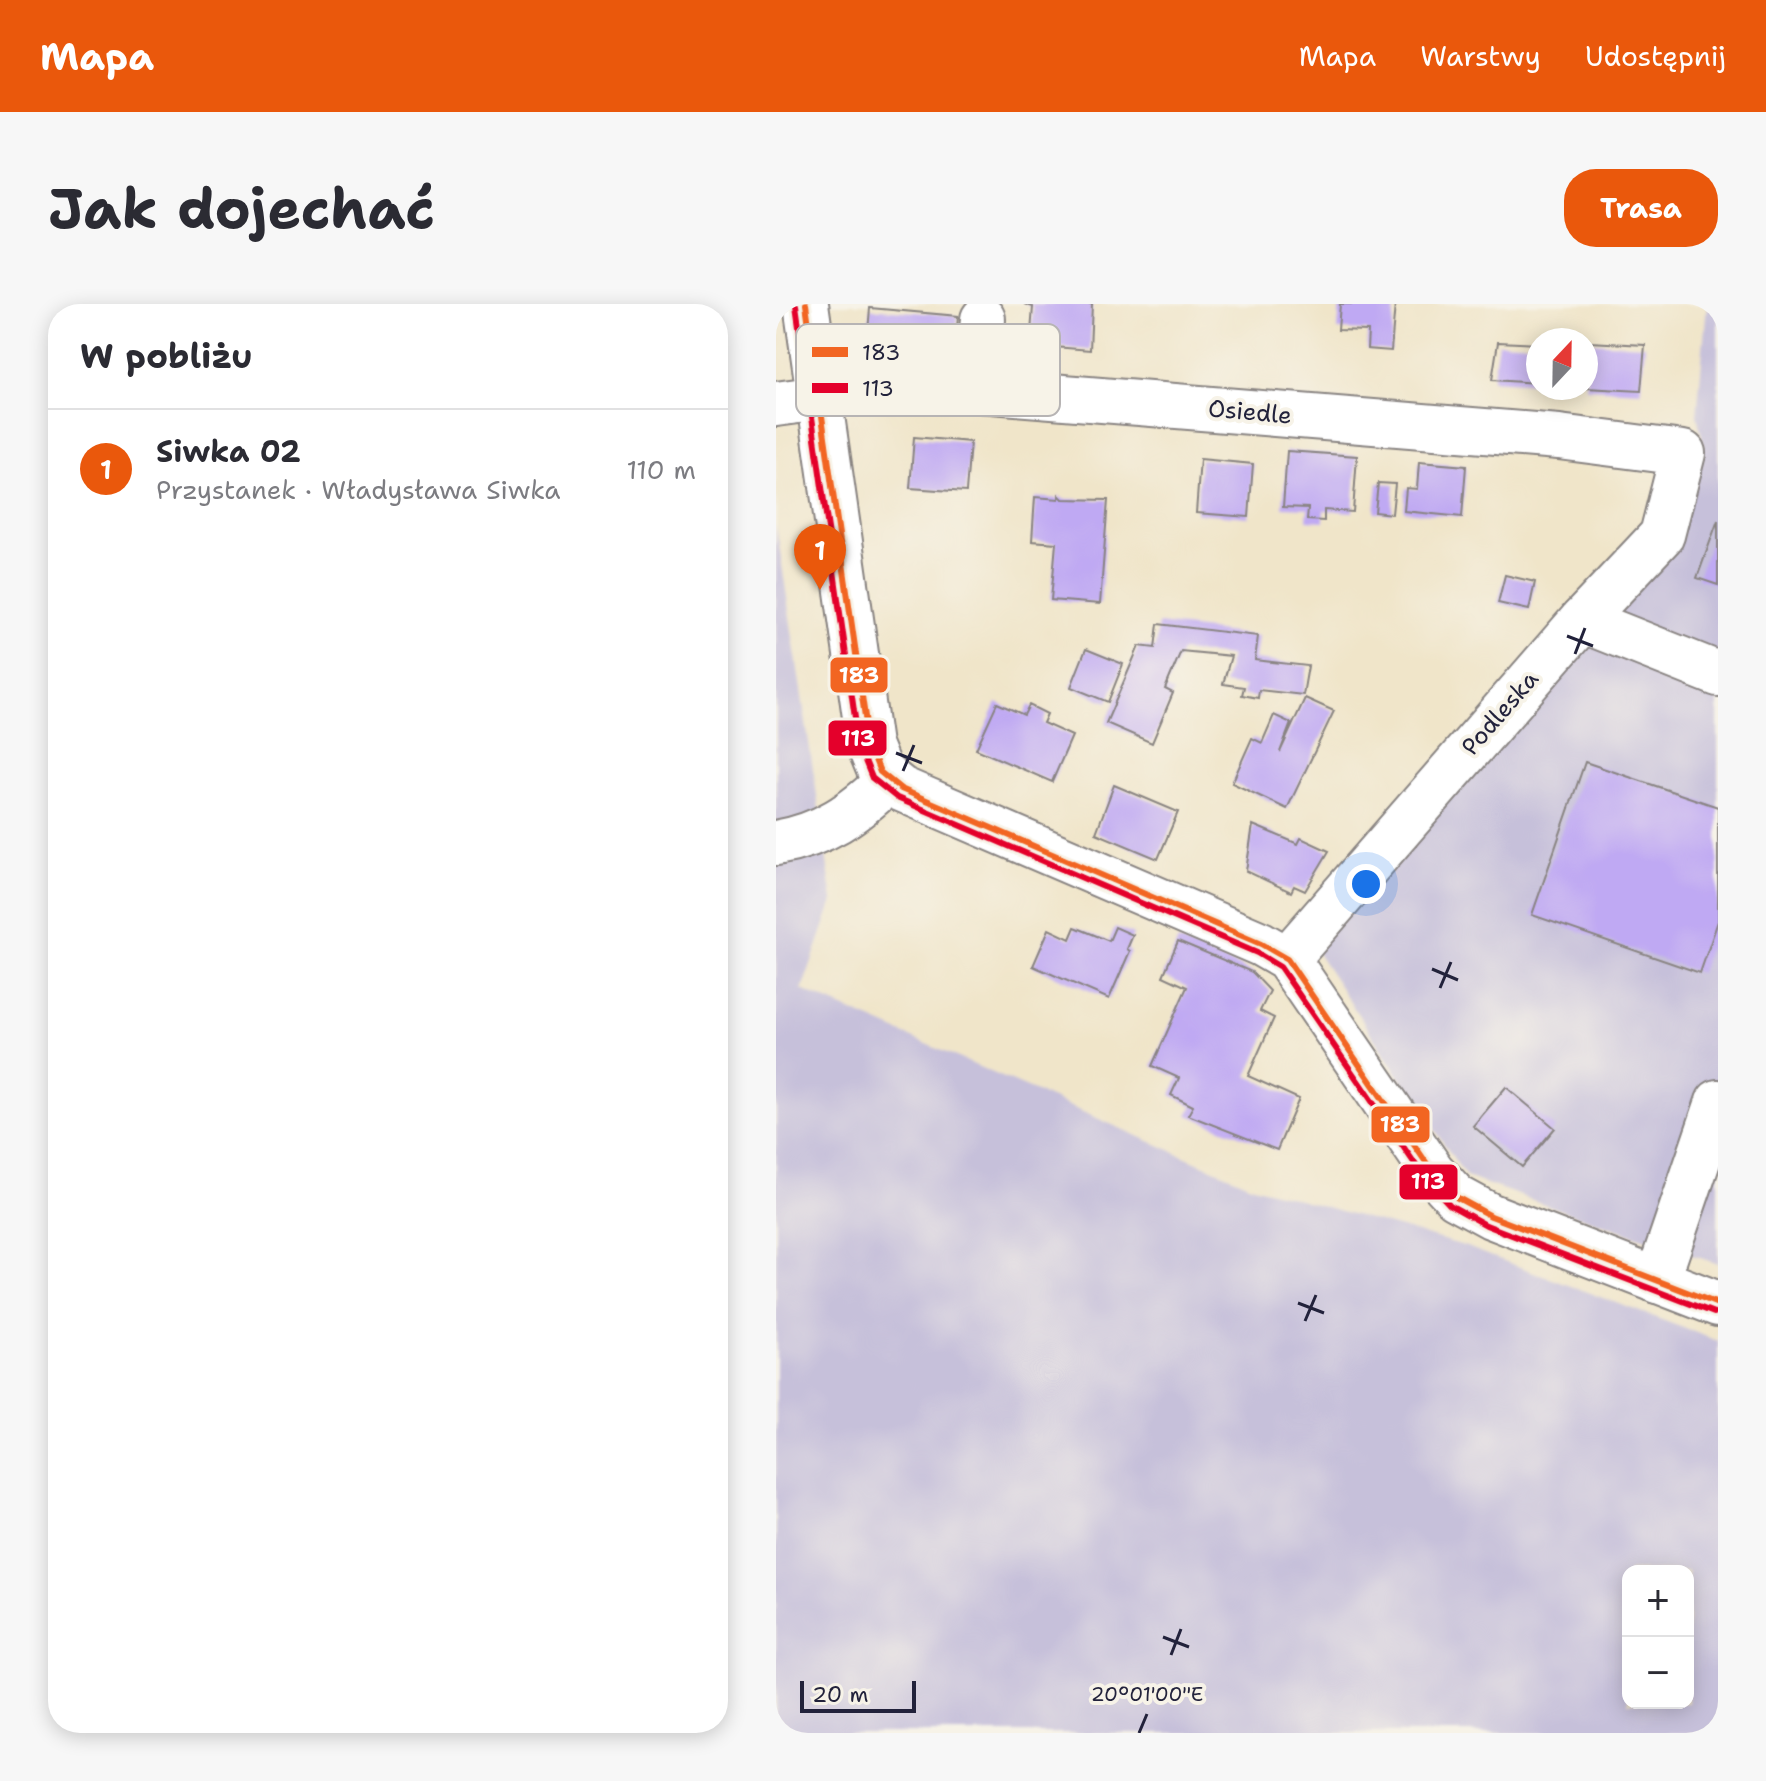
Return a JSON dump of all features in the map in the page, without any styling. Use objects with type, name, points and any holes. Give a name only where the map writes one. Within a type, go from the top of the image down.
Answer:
[{"type":"street","points":[[806,304],[809,324]]},
{"type":"street","points":[[983,319],[983,324]]},
{"type":"street","name":"Osiedle","points":[[776,404],[796,396]]},
{"type":"street","name":"Osiedle","points":[[1060,397],[1559,437],[1683,453]]},
{"type":"street","points":[[822,416],[869,745],[880,772],[888,781],[1287,959],[1432,1171],[1456,1197],[1491,1216],[1718,1304]]},
{"type":"street","name":"Podleska","points":[[1287,959],[1582,620],[1662,535],[1683,453]]},
{"type":"street","points":[[1582,620],[1718,674]]},
{"type":"street","points":[[776,843],[807,837],[835,825],[888,781]]},
{"type":"street","points":[[1657,1281],[1718,1102]]},
{"type":"shaded area","points":[[1707,304],[1718,304],[1718,1264],[1466,1177],[1314,948],[1704,446],[1697,415]]},
{"type":"shaded area","points":[[776,525],[833,901],[802,990],[1253,1186],[1464,1246],[1718,1341],[1718,1733],[776,1733]]},
{"type":"building","points":[[1024,304],[1092,304],[1090,350],[1060,348],[1060,324],[1032,324],[1033,307]]},
{"type":"building","points":[[1340,304],[1395,304],[1391,351],[1367,349],[1368,331],[1338,330]]},
{"type":"building","points":[[870,308],[958,316],[957,324],[869,324]]},
{"type":"building","points":[[1498,342],[1526,343],[1526,382],[1492,380]]},
{"type":"building","points":[[1598,342],[1645,345],[1641,391],[1598,389]]},
{"type":"building","points":[[914,437],[970,442],[966,492],[910,488]]},
{"type":"building","points":[[1287,451],[1357,456],[1353,512],[1324,510],[1324,521],[1307,520],[1308,508],[1283,507]]},
{"type":"building","points":[[1200,459],[1253,464],[1249,517],[1196,513]]},
{"type":"building","points":[[1419,462],[1466,466],[1462,517],[1404,511],[1406,488],[1417,489]]},
{"type":"building","points":[[1378,483],[1395,484],[1392,514],[1375,512]]},
{"type":"building","points":[[1059,495],[1063,499],[1108,500],[1100,604],[1051,600],[1056,543],[1032,541],[1035,497],[1059,499]]},
{"type":"building","points":[[1718,520],[1718,585],[1697,578]]},
{"type":"building","points":[[1505,575],[1535,582],[1529,610],[1498,603]]},
{"type":"building","points":[[1158,624],[1258,636],[1255,660],[1308,666],[1303,695],[1259,690],[1258,698],[1242,695],[1244,687],[1223,684],[1231,656],[1181,651],[1165,689],[1173,693],[1152,743],[1106,723],[1139,646],[1155,648]]},
{"type":"building","points":[[1086,649],[1123,664],[1108,702],[1071,687]]},
{"type":"building","points":[[1305,698],[1334,711],[1287,809],[1232,783],[1252,738],[1262,743],[1274,715],[1291,723],[1280,752]]},
{"type":"building","points":[[997,703],[1024,715],[1029,705],[1047,714],[1043,723],[1072,736],[1052,782],[976,749]]},
{"type":"building","points":[[1585,762],[1718,807],[1718,921],[1700,973],[1532,915]]},
{"type":"building","points":[[1114,785],[1178,812],[1158,859],[1096,833]]},
{"type":"building","points":[[1253,825],[1298,844],[1301,838],[1329,851],[1305,891],[1294,886],[1291,892],[1246,871]]},
{"type":"building","points":[[1075,927],[1109,941],[1115,927],[1133,935],[1127,949],[1130,951],[1109,999],[1033,966],[1049,929],[1070,939]]},
{"type":"building","points":[[1178,941],[1252,972],[1270,991],[1260,1011],[1274,1018],[1248,1076],[1299,1099],[1277,1150],[1188,1115],[1193,1106],[1171,1095],[1179,1078],[1152,1066],[1187,987],[1163,976]]},
{"type":"building","points":[[1506,1087],[1555,1128],[1522,1167],[1473,1126]]},
{"type":"transit line","name":"183","points":[[806,304],[809,324]]},
{"type":"transit line","name":"113","points":[[796,305],[799,324]]},
{"type":"transit line","name":"113","points":[[812,416],[859,746],[872,778],[897,798],[1257,953],[1280,967],[1424,1177],[1450,1205],[1486,1225],[1714,1313]]},
{"type":"transit line","name":"183","points":[[822,416],[869,745],[880,772],[901,789],[1261,944],[1287,959],[1432,1171],[1456,1197],[1491,1216],[1718,1304]]},
{"type":"place","name":"Siwka 02","points":[[820,590]]}]
